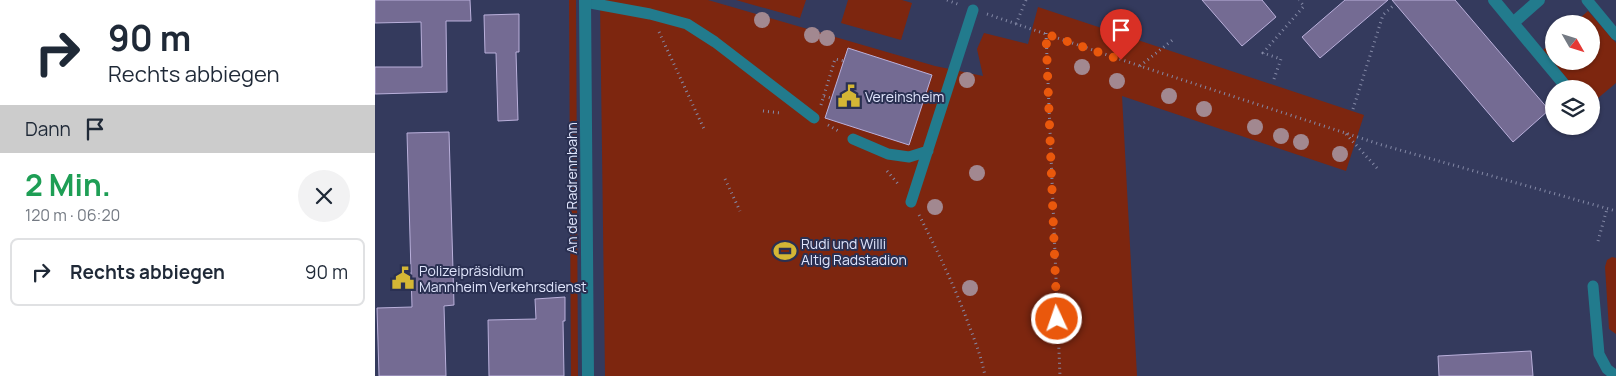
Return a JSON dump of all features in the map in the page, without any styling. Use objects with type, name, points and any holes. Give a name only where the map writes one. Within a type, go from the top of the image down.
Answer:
[{"type":"street","points":[[1494,0],[1560,80]]},
{"type":"street","points":[[1513,23],[1539,0]]},
{"type":"street","name":"An der Radrennbahn","points":[[585,1],[588,376]]},
{"type":"lane","points":[[1587,0],[1616,35]]},
{"type":"lane","points":[[585,1],[650,14],[687,24],[817,115]]},
{"type":"lane","points":[[911,202],[973,10]]},
{"type":"lane","points":[[853,139],[888,154],[909,157],[928,151]]},
{"type":"lane","points":[[1593,286],[1599,354],[1607,369],[1616,376]]},
{"type":"path","points":[[1026,0],[1016,24],[1346,133],[1616,211]]},
{"type":"path","points":[[1273,79],[1281,59],[1263,53],[1304,6],[1299,0]]},
{"type":"path","points":[[1353,109],[1383,15],[1395,4]]},
{"type":"path","points":[[650,14],[704,129]]},
{"type":"path","points":[[1046,34],[1060,376]]},
{"type":"path","points":[[1140,66],[1175,38]]},
{"type":"path","points":[[817,115],[835,59],[844,61]]},
{"type":"path","points":[[824,96],[831,98]]},
{"type":"path","points":[[1346,133],[1377,168]]},
{"type":"path","points":[[725,179],[741,211]]},
{"type":"path","points":[[911,202],[942,260],[963,308],[982,361],[985,376]]},
{"type":"path","points":[[1598,241],[1607,209]]},
{"type":"shaded area","points":[[569,0],[576,0],[578,376],[571,376]]},
{"type":"shaded area","points":[[600,0],[708,0],[935,66],[983,76],[977,49],[984,33],[1028,44],[1038,7],[1364,115],[1346,171],[1122,96],[1137,376],[605,376]]},
{"type":"shaded area","points":[[736,0],[806,0],[800,18]]},
{"type":"shaded area","points":[[848,0],[902,0],[912,3],[901,40],[841,23]]},
{"type":"shaded area","points":[[1588,11],[1592,15],[1583,15]]},
{"type":"shaded area","points":[[1600,25],[1616,43],[1616,83],[1600,96],[1600,80],[1568,80],[1560,70],[1600,70]]},
{"type":"shaded area","points":[[1612,257],[1616,258],[1616,334],[1609,329],[1605,267],[1607,260]]},
{"type":"building","points":[[375,0],[470,0],[471,21],[446,21],[447,92],[375,94],[375,67],[422,67],[421,22],[375,23]]},
{"type":"building","points":[[1202,0],[1262,0],[1276,17],[1242,46]]},
{"type":"building","points":[[1345,0],[1388,0],[1320,58],[1302,37]]},
{"type":"building","points":[[1392,0],[1455,0],[1545,105],[1545,114],[1513,142]]},
{"type":"building","points":[[519,14],[519,52],[516,52],[518,120],[498,121],[496,53],[485,53],[484,15]]},
{"type":"building","name":"Vereinsheim","points":[[848,48],[932,75],[909,145],[825,118]]},
{"type":"building","points":[[449,132],[454,305],[444,306],[446,376],[379,376],[377,308],[412,307],[407,133]]},
{"type":"building","points":[[565,297],[565,321],[563,321],[564,376],[489,376],[488,320],[536,319],[535,299]]},
{"type":"building","points":[[1531,351],[1533,376],[1439,376],[1438,356]]},
{"type":"place","name":"Vereinsheim","points":[[849,96]]},
{"type":"place","name":"Rudi und Willi Altig Radstadion","points":[[785,251]]},
{"type":"place","name":"Polizeipräsidium Mannheim Verkehrsdienst","points":[[403,278]]},
{"type":"route","points":[[1057,319],[1046,34],[1121,60]]}]
